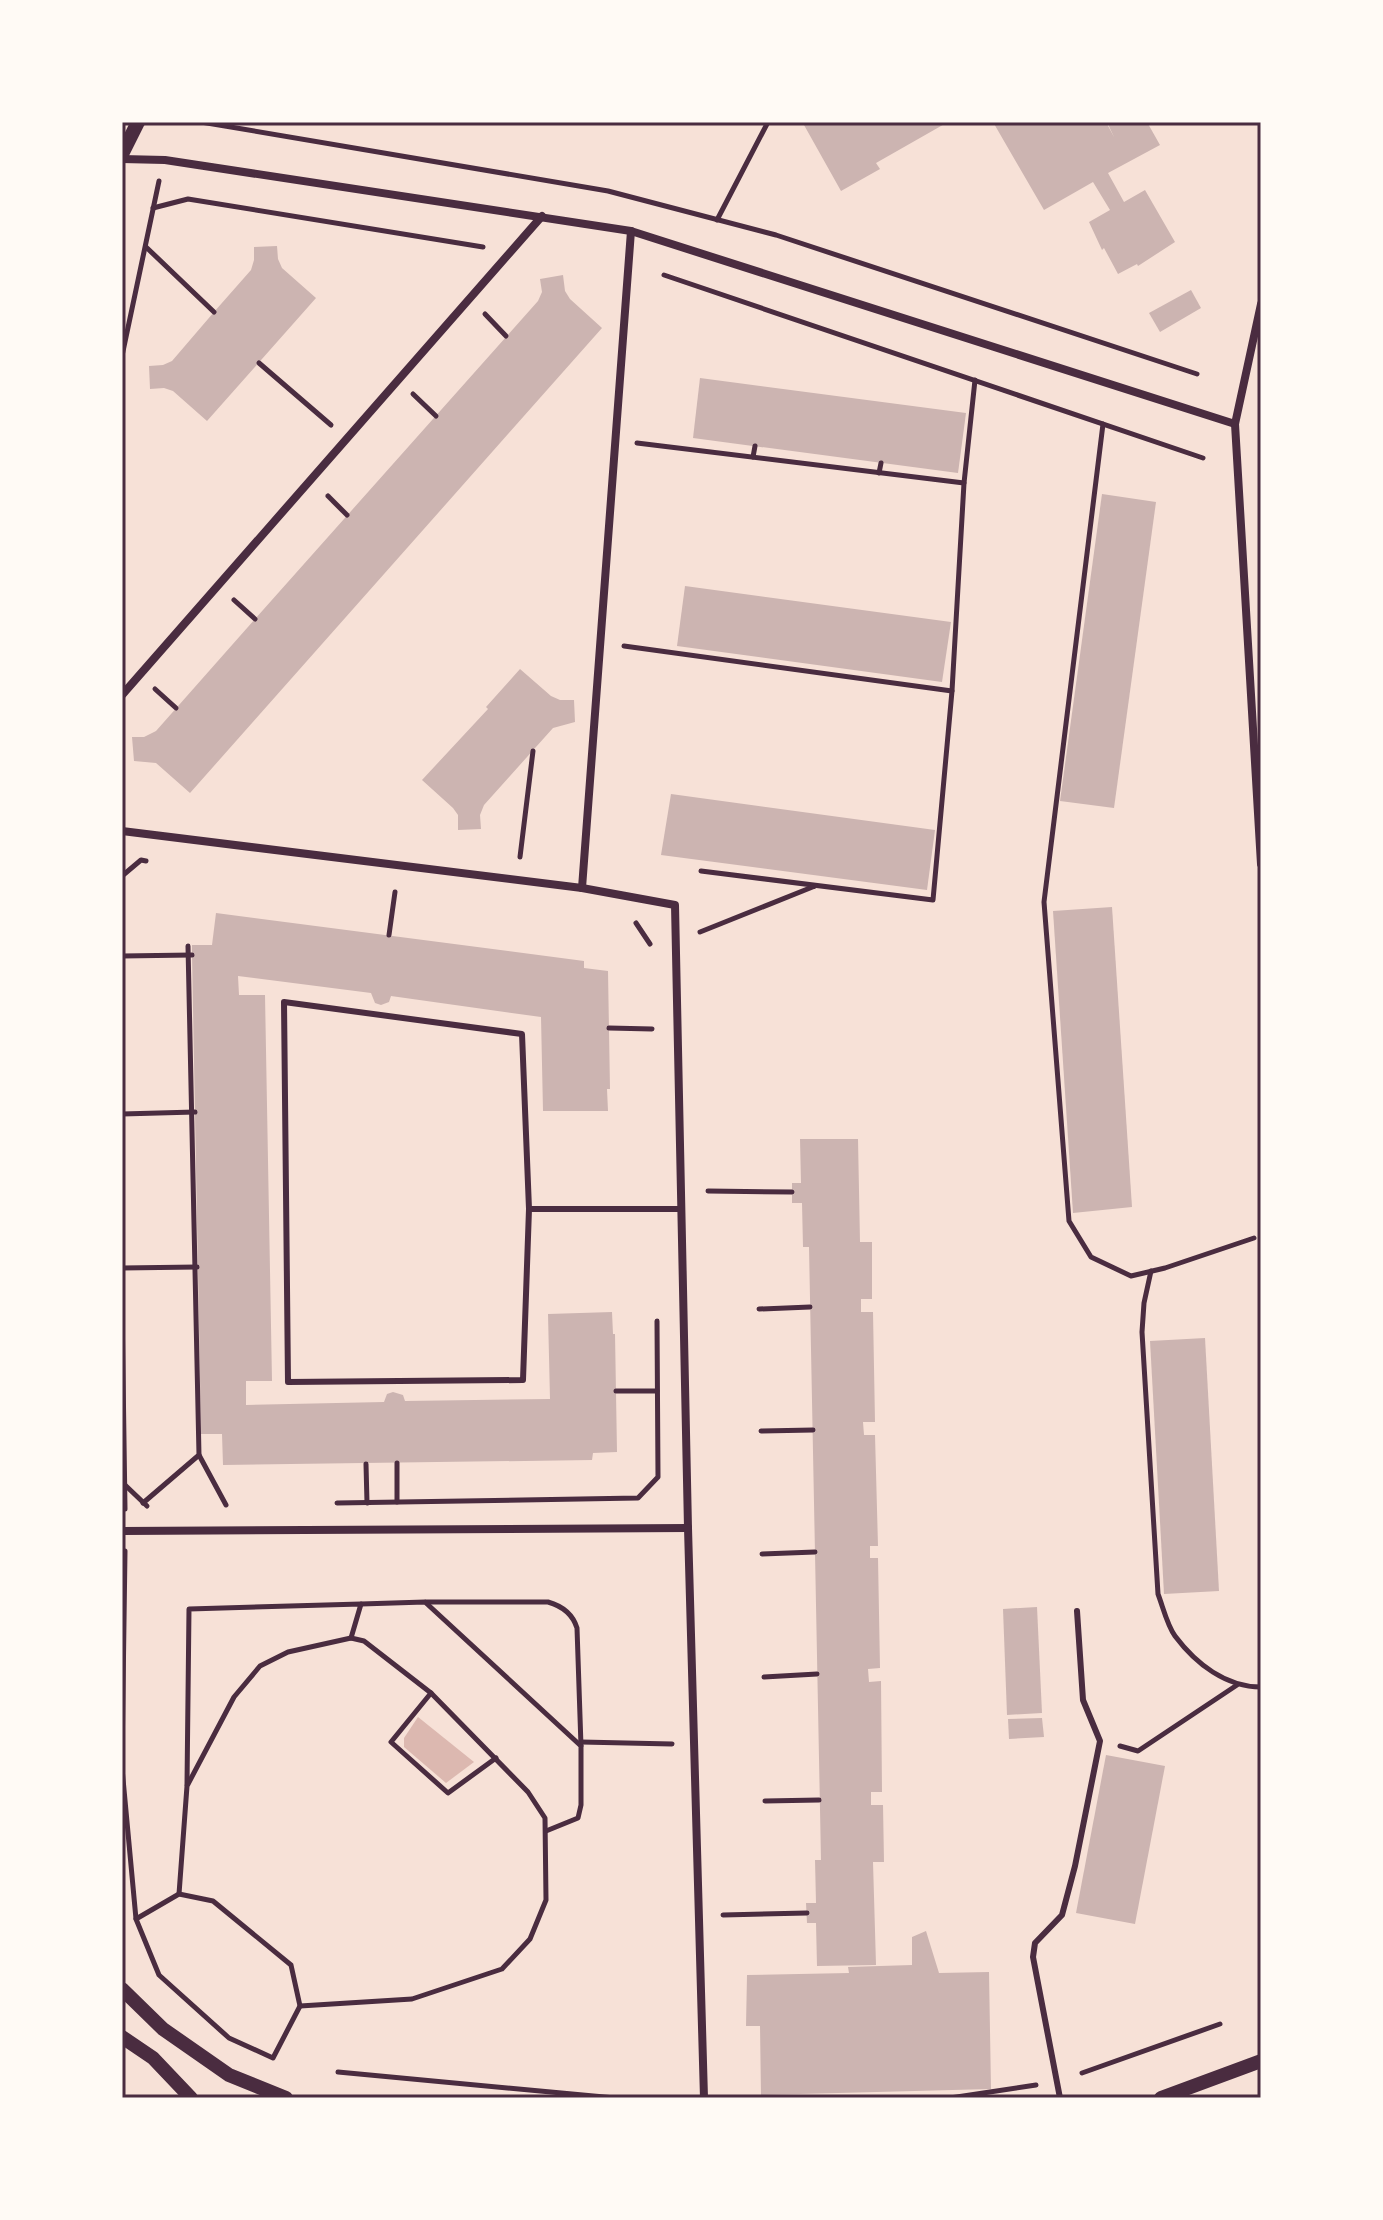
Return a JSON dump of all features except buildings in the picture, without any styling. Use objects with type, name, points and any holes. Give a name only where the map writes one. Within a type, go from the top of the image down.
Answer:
[{"type":"street","points":[[138,122],[122,156],[631,231],[1235,424]]},
{"type":"street","points":[[122,695],[542,216]]},
{"type":"street","points":[[582,888],[631,231]]},
{"type":"street","points":[[1261,304],[1235,424],[1261,864]]},
{"type":"street","points":[[122,831],[582,888],[675,905],[704,2098]]},
{"type":"street","points":[[122,1531],[688,1528]]},
{"type":"street","points":[[122,1989],[163,2029],[229,2075],[286,2098]]},
{"type":"street","points":[[122,2037],[153,2058],[191,2098]]},
{"type":"street","points":[[1161,2098],[1261,2061]]},
{"type":"lane","points":[[284,1002],[522,1034],[529,1209],[523,1380],[288,1382],[284,1002]]},
{"type":"lane","points":[[529,1209],[681,1209]]},
{"type":"lane","points":[[1060,2098],[1033,1957],[1035,1943],[1062,1915],[1100,1741],[1083,1700],[1077,1611]]},
{"type":"path","points":[[717,220],[768,122]]},
{"type":"path","points":[[122,356],[160,176]]},
{"type":"path","points":[[153,208],[188,199],[488,248]]},
{"type":"path","points":[[145,246],[214,312]]},
{"type":"path","points":[[664,275],[1203,458]]},
{"type":"path","points":[[259,363],[347,439]]},
{"type":"path","points":[[701,871],[933,900],[952,691],[964,483],[975,380]]},
{"type":"path","points":[[1103,424],[1092,543],[1044,902],[1054,986],[1069,1221],[1091,1257],[1131,1276],[1254,1238]]},
{"type":"path","points":[[632,442],[964,483]]},
{"type":"path","points":[[753,457],[755,446]]},
{"type":"path","points":[[879,473],[881,463]]},
{"type":"path","points":[[619,645],[746,659],[952,691]]},
{"type":"path","points":[[867,672],[867,679]]},
{"type":"path","points":[[520,857],[533,751]]},
{"type":"path","points":[[122,876],[141,860],[157,862]]},
{"type":"path","points":[[725,875],[726,863]]},
{"type":"path","points":[[851,880],[851,891]]},
{"type":"path","points":[[700,932],[816,886]]},
{"type":"path","points":[[380,890],[410,894]]},
{"type":"path","points":[[389,935],[395,892]]},
{"type":"path","points":[[635,922],[650,942],[650,956]]},
{"type":"path","points":[[188,946],[199,1455],[226,1505],[213,1505]]},
{"type":"path","points":[[122,956],[190,955]]},
{"type":"path","points":[[652,1014],[652,1044]]},
{"type":"path","points":[[609,1028],[652,1029]]},
{"type":"path","points":[[122,1114],[193,1112]]},
{"type":"path","points":[[708,1191],[792,1192]]},
{"type":"path","points":[[122,1268],[196,1267]]},
{"type":"path","points":[[1151,1271],[1142,1332],[1150,1394],[1158,1594],[1174,1635],[1216,1676],[1238,1684],[1261,1687]]},
{"type":"path","points":[[122,1304],[126,1518]]},
{"type":"path","points":[[759,1309],[810,1307]]},
{"type":"path","points":[[336,1503],[638,1498],[658,1477],[657,1317]]},
{"type":"path","points":[[616,1391],[657,1391]]},
{"type":"path","points":[[761,1431],[813,1430]]},
{"type":"path","points":[[143,1503],[199,1455]]},
{"type":"path","points":[[397,1463],[397,1502]]},
{"type":"path","points":[[366,1464],[367,1503]]},
{"type":"path","points":[[125,1485],[146,1506],[159,1506]]},
{"type":"path","points":[[125,1544],[122,1765],[136,1919],[159,1975],[229,2038],[273,2058],[300,2006],[291,1965],[213,1901],[179,1894],[136,1919]]},
{"type":"path","points":[[762,1554],[815,1552]]},
{"type":"path","points":[[425,1602],[581,1744],[650,1744]]},
{"type":"path","points":[[179,1894],[187,1786],[189,1609],[425,1602],[548,1602],[559,1606],[570,1615],[577,1628],[581,1805],[578,1818],[546,1831]]},
{"type":"path","points":[[351,1638],[361,1604]]},
{"type":"path","points":[[187,1786],[234,1697],[260,1666],[288,1652],[351,1638],[364,1641],[431,1693],[528,1792],[545,1818],[546,1900],[530,1939],[502,1969],[412,1999],[300,2006]]},
{"type":"path","points":[[764,1677],[817,1674]]},
{"type":"path","points":[[1100,1741],[1138,1751],[1238,1684]]},
{"type":"path","points":[[431,1693],[391,1742],[448,1793],[496,1758]]},
{"type":"path","points":[[765,1801],[819,1800]]},
{"type":"path","points":[[723,1915],[807,1913]]},
{"type":"path","points":[[1082,2073],[1220,2024]]},
{"type":"path","points":[[338,2072],[615,2098]]},
{"type":"path","points":[[950,2098],[1043,2084]]},
{"type":"shaded area","points":[[418,1717],[474,1762],[446,1783],[404,1747],[404,1738]]}]
